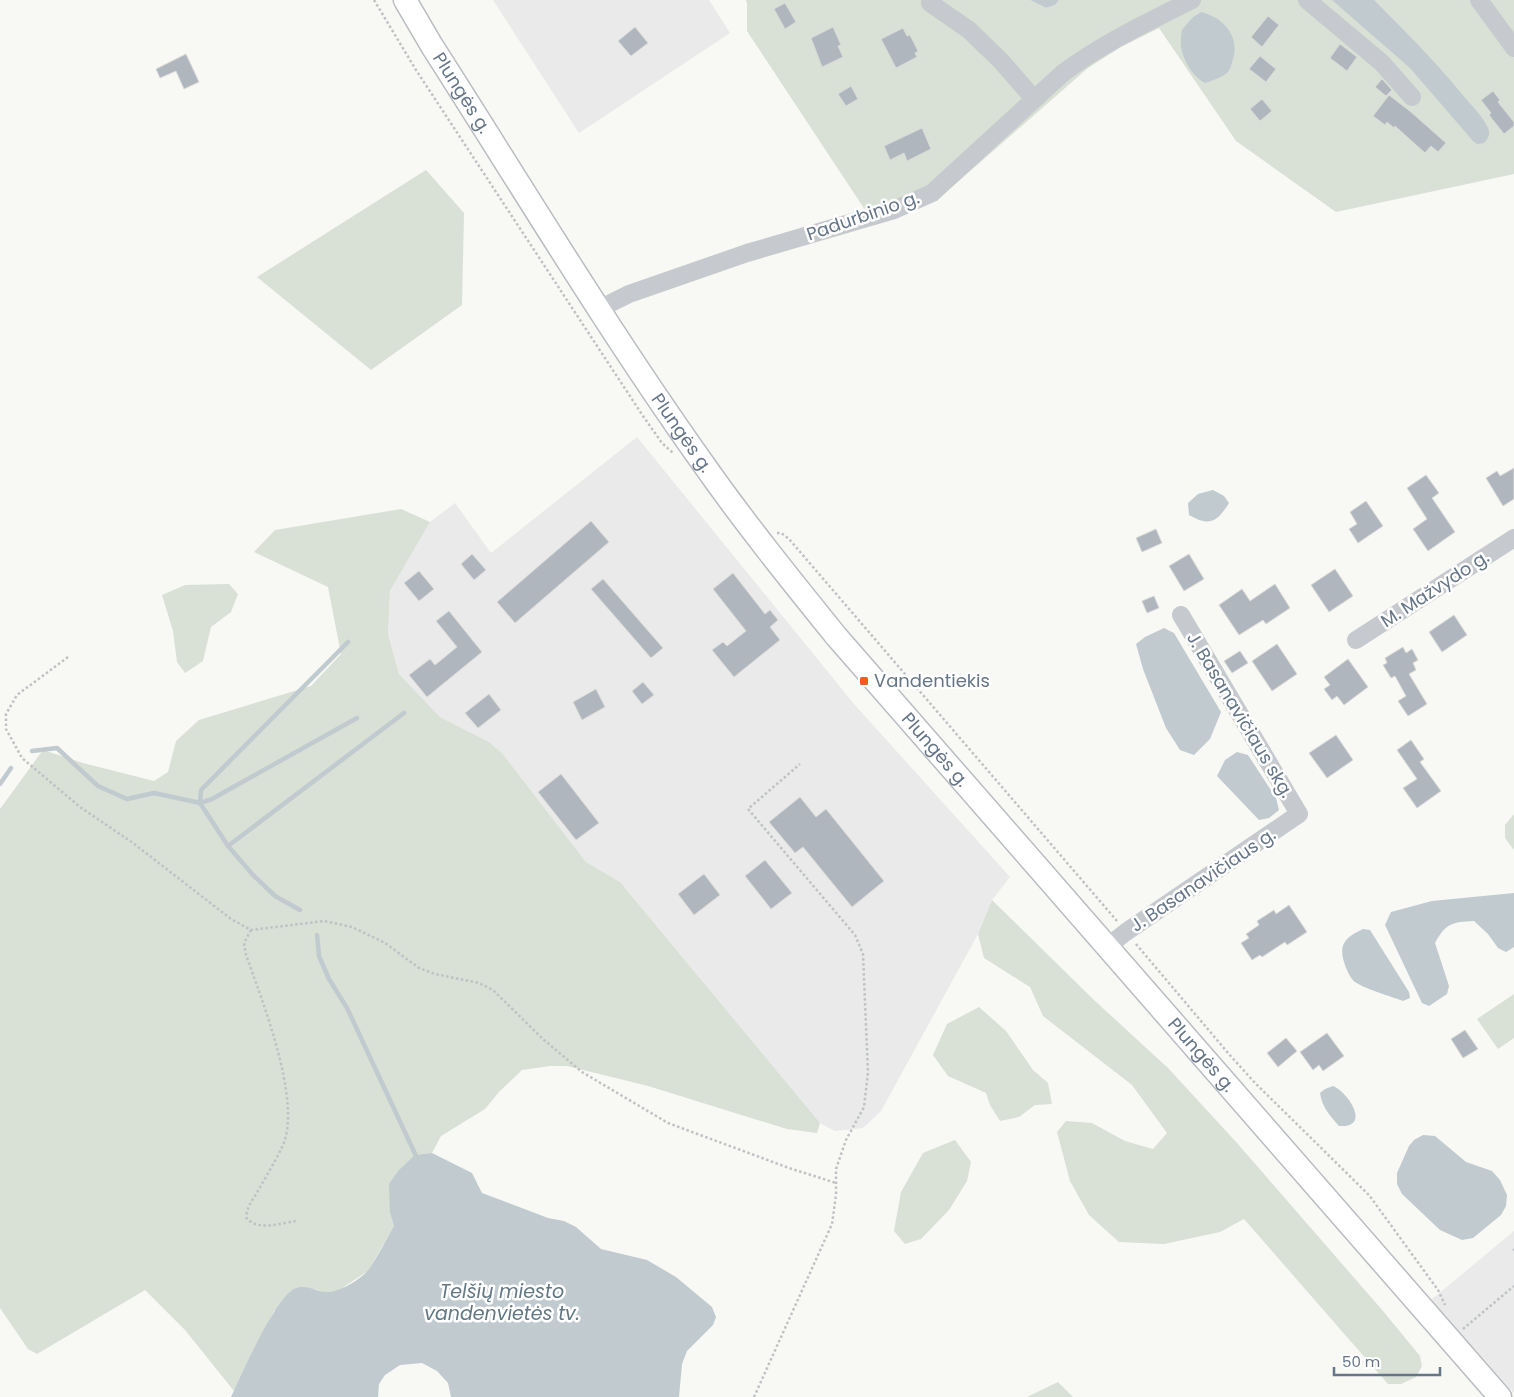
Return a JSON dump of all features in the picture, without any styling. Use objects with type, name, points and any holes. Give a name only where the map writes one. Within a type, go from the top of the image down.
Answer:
[{"type":"main road","name":"Plungės g.","points":[[405,0],[432,46],[600,309],[702,463],[790,580],[836,636],[1500,1397]]},
{"type":"street","name":"Padurbinio g.","points":[[600,309],[638,291],[747,253],[894,210],[932,193],[1034,99],[1086,56],[1114,39],[1192,0]]},
{"type":"street","points":[[1307,0],[1382,63],[1412,97]]},
{"type":"street","points":[[1479,0],[1514,48]]},
{"type":"street","points":[[930,3],[970,30],[1001,61],[1034,99]]},
{"type":"street","name":"M. Mažvydo g.","points":[[1356,640],[1514,538]]},
{"type":"street","name":"J. Basanavičiaus skg.","points":[[1181,615],[1300,814]]},
{"type":"street","name":"J. Basanavičiaus g.","points":[[1107,947],[1126,932],[1300,814]]},
{"type":"path","points":[[374,0],[416,70],[643,416],[662,443],[675,454]]},
{"type":"path","points":[[760,540],[772,532],[781,533],[789,539],[1228,1053],[1255,1083],[1281,1106],[1369,1195],[1438,1290],[1445,1305]]},
{"type":"path","points":[[68,657],[17,695],[6,714],[6,729],[22,758],[80,806],[133,843],[231,919],[251,930],[324,921],[352,927],[385,943],[419,968],[435,974],[479,983],[493,990],[544,1040],[582,1072],[668,1123],[789,1168],[836,1183]]},
{"type":"path","points":[[754,1397],[832,1224],[836,1195],[836,1169],[846,1140],[864,1107],[868,1073],[863,954],[855,935],[748,809],[800,764]]},
{"type":"path","points":[[251,930],[244,943],[246,956],[281,1062],[287,1095],[288,1123],[283,1144],[258,1192],[248,1206],[246,1217],[250,1222],[258,1226],[296,1221]]},
{"type":"path","points":[[1462,1329],[1514,1286]]},
{"type":"shaded area","points":[[493,0],[709,0],[730,33],[579,133]]},
{"type":"shaded area","points":[[746,0],[1030,0],[1046,8],[1055,5],[1059,0],[1514,0],[1514,174],[1336,212],[1236,141],[1159,28],[1121,47],[1088,68],[937,200],[875,225],[747,31]]},
{"type":"shaded area","points":[[426,170],[464,213],[462,305],[371,370],[257,277]]},
{"type":"shaded area","points":[[637,437],[854,704],[1010,877],[992,900],[978,934],[881,1111],[863,1128],[835,1131],[820,1123],[620,882],[586,862],[502,753],[489,742],[440,717],[399,674],[388,634],[390,591],[430,522],[455,503],[491,553]]},
{"type":"shaded area","points":[[401,509],[430,522],[390,591],[388,634],[399,674],[440,717],[489,742],[502,753],[586,862],[620,882],[820,1123],[817,1133],[787,1129],[648,1086],[567,1066],[550,1066],[522,1070],[499,1092],[485,1109],[441,1136],[432,1153],[415,1155],[390,1213],[394,1226],[368,1271],[336,1292],[324,1292],[314,1289],[274,1311],[234,1391],[185,1330],[145,1290],[37,1354],[28,1349],[0,1308],[0,809],[43,750],[83,763],[154,781],[168,772],[176,741],[199,720],[311,686],[341,654],[328,587],[254,552],[275,530]]},
{"type":"shaded area","points":[[229,584],[238,594],[231,612],[211,627],[203,661],[185,673],[177,662],[173,631],[162,595],[185,585]]},
{"type":"shaded area","points":[[1514,814],[1514,850],[1505,838],[1505,825]]},
{"type":"shaded area","points":[[992,900],[1094,1000],[1168,1068],[1237,1143],[1420,1356],[1422,1366],[1416,1377],[1401,1384],[1388,1384],[1244,1219],[1220,1232],[1164,1244],[1119,1242],[1089,1215],[1070,1181],[1057,1132],[1066,1121],[1092,1123],[1125,1141],[1153,1149],[1167,1133],[1132,1085],[1043,1016],[1030,987],[984,958],[978,934]]},
{"type":"shaded area","points":[[1514,994],[1514,1038],[1498,1049],[1477,1019]]},
{"type":"shaded area","points":[[979,1007],[1006,1031],[1033,1070],[1048,1083],[1052,1104],[1035,1105],[1019,1117],[1000,1121],[990,1105],[986,1093],[948,1076],[933,1055],[947,1024]]},
{"type":"shaded area","points":[[955,1140],[971,1162],[967,1181],[949,1210],[921,1239],[905,1244],[894,1231],[901,1192],[923,1153]]},
{"type":"shaded area","points":[[1514,1231],[1514,1393],[1431,1300]]},
{"type":"shaded area","points":[[1058,1382],[1073,1397],[1027,1397]]},
{"type":"water","points":[[1030,0],[1059,0],[1055,5],[1046,8]]},
{"type":"water","points":[[1332,0],[1374,0],[1430,57],[1482,117],[1489,131],[1484,143],[1477,144],[1473,141],[1410,68]]},
{"type":"water","points":[[1201,12],[1210,15],[1224,24],[1229,30],[1234,45],[1234,53],[1228,72],[1220,78],[1205,83],[1194,74],[1183,56],[1181,48],[1182,30],[1192,18]]},
{"type":"water","points":[[1213,490],[1224,496],[1229,503],[1221,515],[1212,521],[1202,521],[1189,515],[1188,503],[1198,494]]},
{"type":"water","points":[[1164,628],[1174,633],[1221,712],[1210,739],[1194,755],[1180,750],[1166,728],[1143,669],[1136,644],[1145,637]]},
{"type":"water","points":[[1237,752],[1248,755],[1276,798],[1279,810],[1269,818],[1259,820],[1217,776],[1225,760]]},
{"type":"water","points":[[1514,893],[1514,947],[1506,952],[1498,948],[1488,934],[1474,921],[1450,925],[1443,931],[1435,943],[1449,986],[1447,994],[1429,1006],[1422,1003],[1385,925],[1391,912],[1432,901]]},
{"type":"water","points":[[1363,929],[1370,930],[1409,992],[1410,998],[1403,1001],[1359,985],[1351,977],[1343,958],[1344,943]]},
{"type":"water","points":[[1333,1086],[1345,1095],[1354,1109],[1356,1116],[1349,1125],[1339,1126],[1323,1103],[1320,1093]]},
{"type":"water","points":[[1423,1135],[1435,1136],[1466,1162],[1492,1171],[1500,1180],[1507,1195],[1506,1206],[1501,1215],[1473,1238],[1462,1240],[1440,1230],[1402,1194],[1397,1184],[1397,1173],[1409,1146],[1414,1140]]},
{"type":"water","name":"Telšių miesto vandenvietės tv.","points":[[432,1153],[472,1173],[482,1193],[548,1218],[564,1221],[576,1227],[601,1249],[647,1260],[676,1277],[712,1307],[716,1317],[713,1325],[687,1351],[682,1364],[679,1397],[451,1397],[448,1383],[437,1371],[422,1363],[400,1365],[385,1375],[379,1384],[378,1397],[231,1397],[268,1322],[286,1296],[298,1287],[332,1292],[356,1281],[366,1273],[394,1226],[390,1213],[389,1184],[399,1170],[415,1155]]},
{"type":"building","points":[[785,3],[796,22],[785,29],[774,9]]},
{"type":"building","points":[[1268,16],[1279,25],[1262,47],[1251,37]]},
{"type":"building","points":[[635,27],[648,43],[631,56],[618,41]]},
{"type":"building","points":[[833,27],[841,45],[838,46],[843,57],[822,67],[811,38]]},
{"type":"building","points":[[903,28],[907,36],[910,35],[918,51],[915,53],[917,57],[896,68],[881,39]]},
{"type":"building","points":[[1340,44],[1357,57],[1347,71],[1330,58]]},
{"type":"building","points":[[186,54],[199,82],[184,89],[176,71],[160,78],[156,69]]},
{"type":"building","points":[[1260,56],[1276,69],[1266,82],[1249,69]]},
{"type":"building","points":[[1382,79],[1392,90],[1386,96],[1375,87]]},
{"type":"building","points":[[851,86],[858,99],[846,106],[838,94]]},
{"type":"building","points":[[1493,91],[1500,100],[1498,102],[1514,122],[1514,126],[1504,134],[1489,115],[1491,113],[1481,100]]},
{"type":"building","points":[[1389,95],[1446,143],[1438,152],[1431,146],[1425,153],[1395,126],[1394,128],[1387,122],[1385,125],[1373,116]]},
{"type":"building","points":[[1262,99],[1272,111],[1260,121],[1250,109]]},
{"type":"building","points":[[922,128],[931,149],[907,161],[904,153],[890,160],[884,146]]},
{"type":"building","points":[[1514,468],[1514,499],[1503,506],[1486,478],[1497,471],[1500,476]]},
{"type":"building","points":[[1426,475],[1439,493],[1432,498],[1455,532],[1428,551],[1413,529],[1427,519],[1407,488]]},
{"type":"building","points":[[1366,501],[1383,526],[1358,543],[1349,529],[1357,524],[1350,512]]},
{"type":"building","points":[[591,521],[609,542],[515,623],[497,602]]},
{"type":"building","points":[[1156,529],[1162,543],[1142,552],[1136,538]]},
{"type":"building","points":[[472,554],[486,570],[474,580],[461,564]]},
{"type":"building","points":[[1189,554],[1204,579],[1184,591],[1169,566]]},
{"type":"building","points":[[1335,569],[1353,596],[1329,612],[1311,585]]},
{"type":"building","points":[[419,571],[434,589],[419,601],[404,583]]},
{"type":"building","points":[[733,573],[765,614],[770,610],[778,620],[770,627],[780,640],[734,677],[712,650],[723,642],[727,646],[746,631],[713,589]]},
{"type":"building","points":[[603,579],[663,648],[651,658],[591,589]]},
{"type":"building","points":[[1275,584],[1290,608],[1266,624],[1263,620],[1239,635],[1219,605],[1242,589],[1250,601]]},
{"type":"building","points":[[1154,596],[1159,608],[1147,613],[1142,601]]},
{"type":"building","points":[[449,611],[482,652],[427,697],[409,675],[430,659],[435,665],[457,647],[436,621]]},
{"type":"building","points":[[1454,615],[1467,635],[1442,652],[1429,632]]},
{"type":"building","points":[[1277,644],[1297,674],[1272,691],[1252,661]]},
{"type":"building","points":[[1403,647],[1406,653],[1412,649],[1418,660],[1413,663],[1416,670],[1409,674],[1427,704],[1408,716],[1398,701],[1406,696],[1395,676],[1391,678],[1383,665],[1387,663],[1385,658]]},
{"type":"building","points":[[1240,651],[1248,663],[1232,673],[1224,661]]},
{"type":"building","points":[[1348,659],[1368,687],[1344,705],[1337,696],[1332,700],[1324,689],[1330,685],[1324,677]]},
{"type":"building","points":[[643,682],[654,695],[642,704],[632,691]]},
{"type":"building","points":[[596,689],[605,707],[582,720],[573,702]]},
{"type":"building","points":[[489,694],[501,710],[478,728],[465,713]]},
{"type":"building","points":[[1336,735],[1353,760],[1327,778],[1309,753]]},
{"type":"building","points":[[1411,740],[1424,759],[1420,762],[1441,791],[1417,808],[1403,788],[1417,779],[1397,750]]},
{"type":"building","points":[[561,774],[599,823],[576,840],[538,792]]},
{"type":"building","points":[[800,797],[816,817],[826,809],[884,881],[852,907],[803,847],[795,853],[769,822]]},
{"type":"building","points":[[765,860],[792,893],[771,909],[745,876]]},
{"type":"building","points":[[704,874],[720,895],[694,915],[678,894]]},
{"type":"building","points":[[1289,905],[1307,932],[1287,945],[1285,942],[1262,957],[1260,955],[1252,960],[1241,943],[1249,938],[1246,934],[1259,925],[1257,921],[1274,910],[1276,914]]},
{"type":"building","points":[[1465,1030],[1478,1049],[1463,1058],[1451,1039]]},
{"type":"building","points":[[1327,1033],[1344,1056],[1323,1071],[1319,1065],[1313,1070],[1300,1052]]},
{"type":"building","points":[[1286,1038],[1297,1051],[1278,1067],[1267,1053]]},
{"type":"waterway","points":[[348,642],[201,790],[200,803],[212,799],[357,718]]},
{"type":"waterway","points":[[228,846],[404,713]]},
{"type":"waterway","points":[[32,751],[57,748],[98,786],[127,799],[154,793],[200,803],[228,846],[253,875],[275,896],[300,910]]},
{"type":"waterway","points":[[0,784],[11,768]]},
{"type":"waterway","points":[[317,935],[319,956],[329,979],[347,1008],[417,1158]]},
{"type":"place","name":"Vandentiekis","points":[[864,681]]}]
